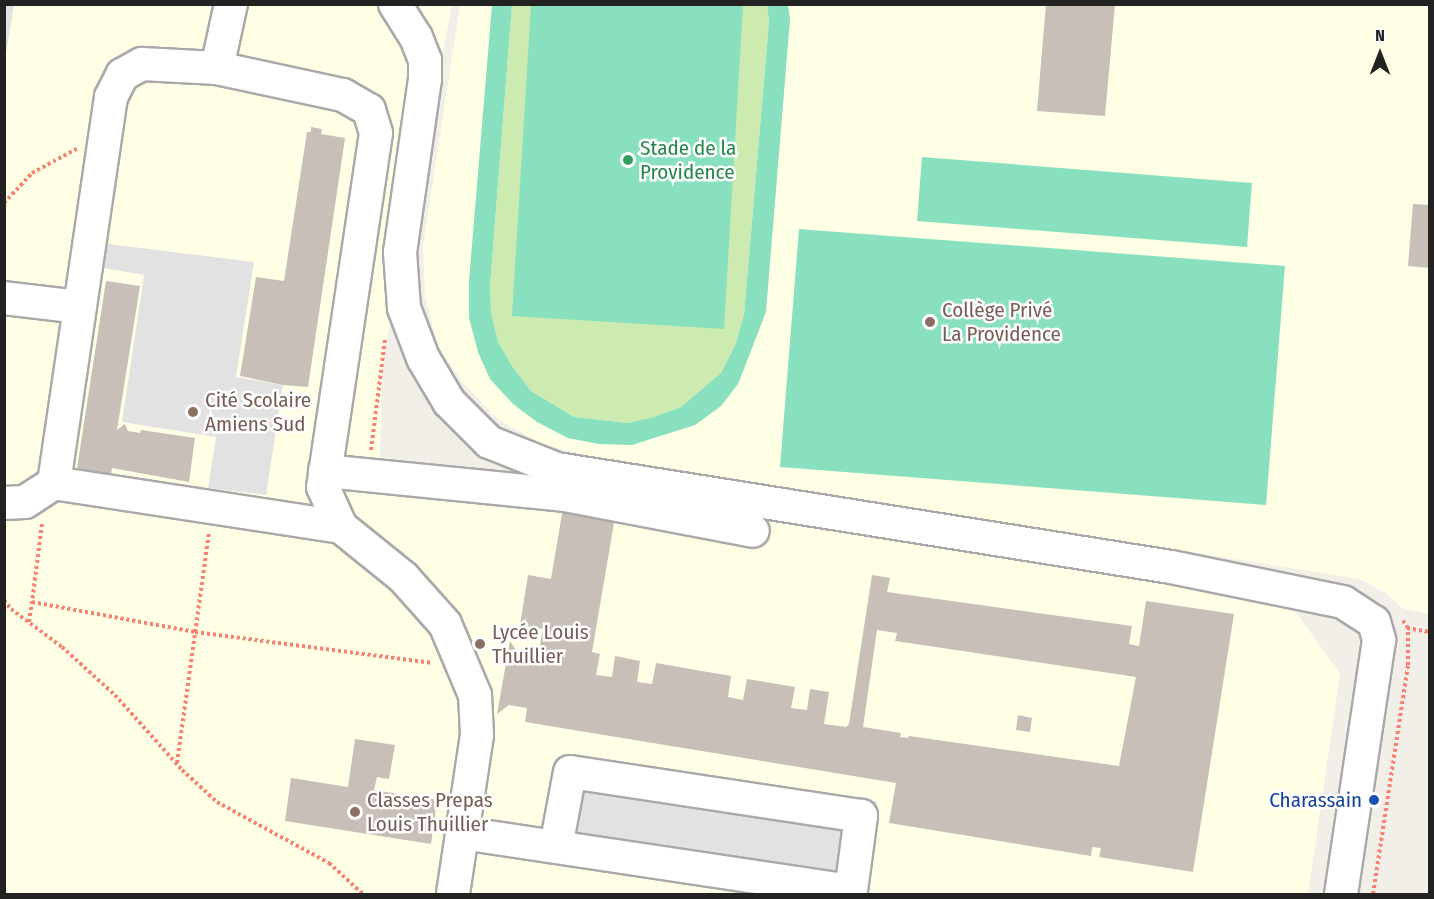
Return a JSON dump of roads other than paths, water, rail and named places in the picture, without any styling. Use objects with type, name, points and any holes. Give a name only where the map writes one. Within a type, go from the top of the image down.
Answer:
[{"type":"lane","points":[[217,68],[231,4]]},
{"type":"lane","points":[[394,4],[416,37],[425,60],[425,79],[400,252],[404,308],[423,358],[449,402],[489,442],[557,469],[1171,567],[1343,602],[1374,622],[1379,640],[1341,894]]},
{"type":"lane","points":[[50,486],[111,97],[122,75],[142,64],[217,68],[280,84],[343,95],[369,110],[376,133],[323,487],[341,527],[403,577],[446,624],[475,695],[477,735],[453,894]]},
{"type":"lane","points":[[4,298],[79,308]]},
{"type":"lane","points":[[325,471],[565,495],[753,531]]},
{"type":"lane","points":[[4,503],[25,502],[50,486],[213,507],[341,527]]},
{"type":"lane","points":[[462,833],[851,891],[861,816],[570,772],[556,847]]},
{"type":"place","name":"Stade de la Providence","points":[[628,160]]},
{"type":"place","name":"Collège Privé La Providence","points":[[930,322]]},
{"type":"place","name":"Cité Scolaire Amiens Sud","points":[[193,412]]},
{"type":"place","name":"Lycée Louis Thuillier","points":[[480,644]]},
{"type":"place","name":"Charassain","points":[[1374,800]]},
{"type":"place","name":"Classes Prepas Louis Thuillier","points":[[355,812]]}]
